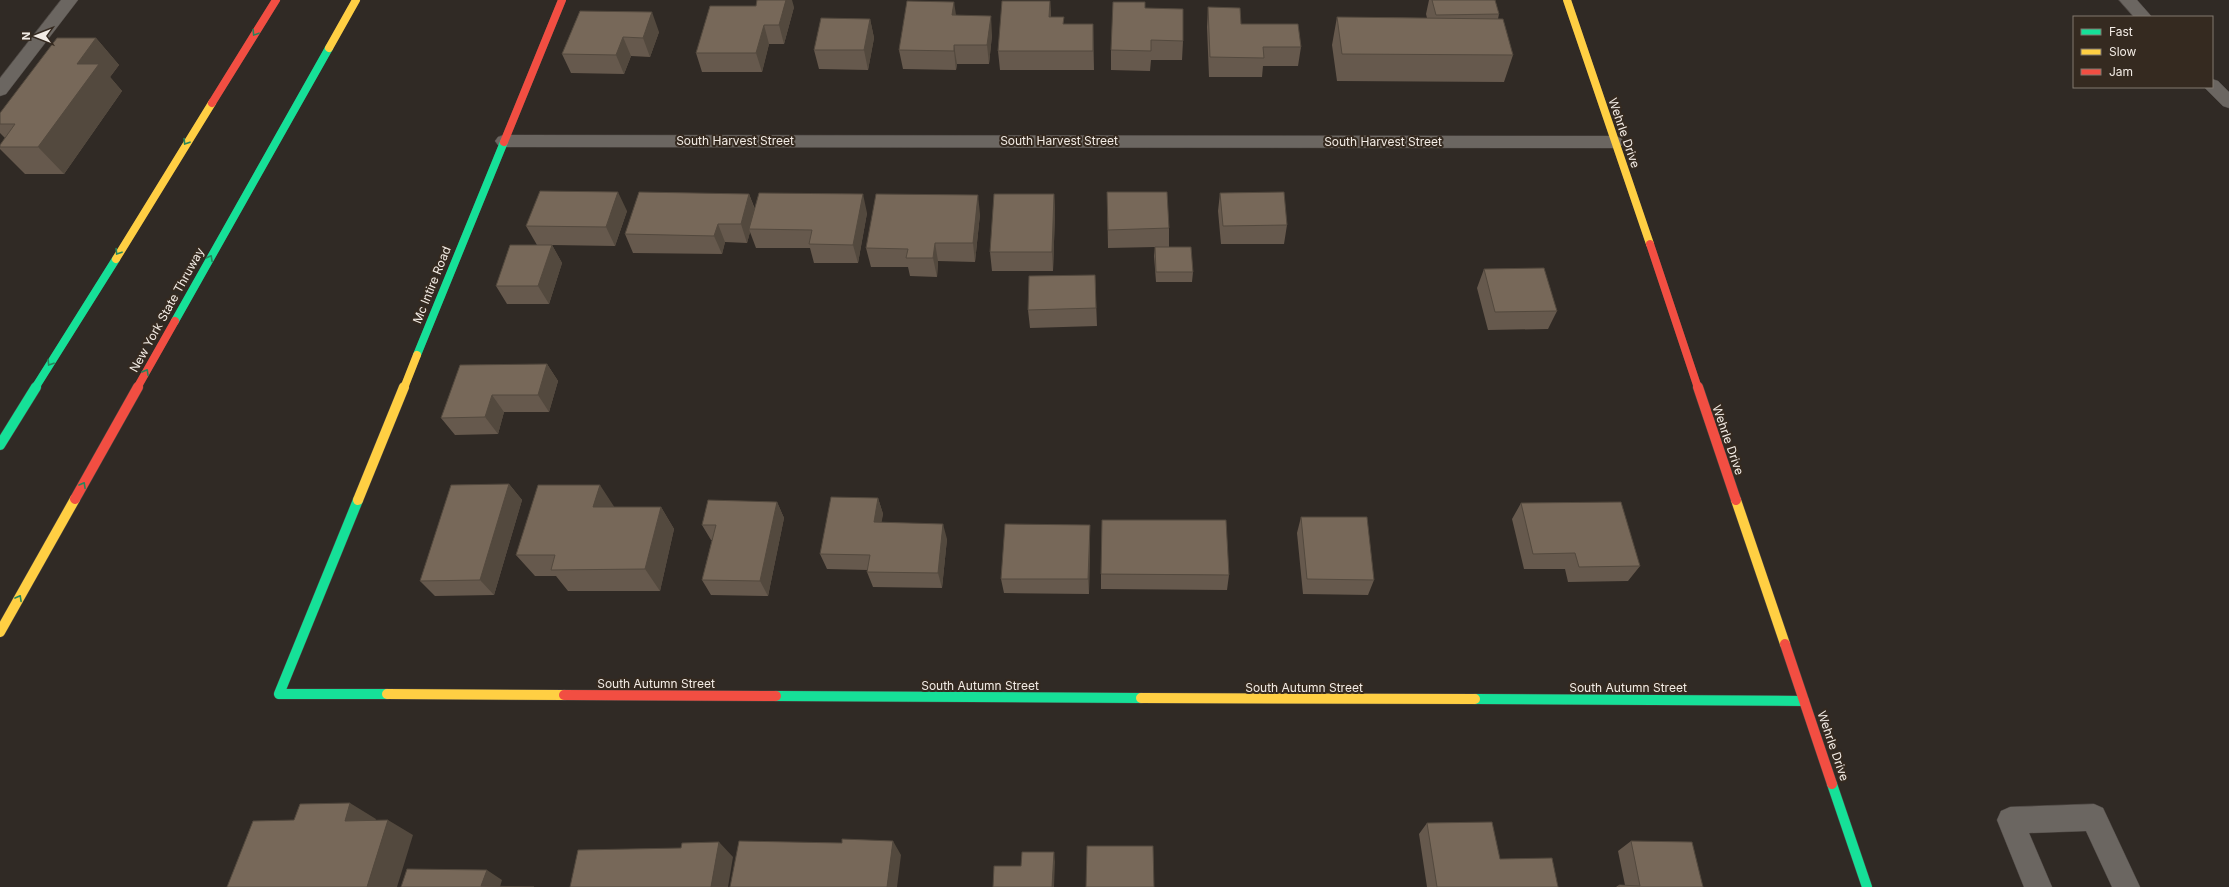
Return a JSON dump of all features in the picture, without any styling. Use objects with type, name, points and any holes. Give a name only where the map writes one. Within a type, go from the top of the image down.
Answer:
[{"type":"main road","points":[[0,444],[276,0]]},
{"type":"main road","name":"New York State Thruway","points":[[0,632],[356,0]]},
{"type":"main road","name":"Mc Intire Road","points":[[326,580],[562,0]]},
{"type":"main road","name":"Wehrle Drive","points":[[1567,0],[1867,887]]},
{"type":"main road","name":"South Autumn Street","points":[[326,580],[279,694],[1804,700]]},
{"type":"street","points":[[0,90],[70,0]]},
{"type":"street","points":[[2127,0],[2143,16]]},
{"type":"street","points":[[2213,86],[2229,102]]},
{"type":"street","name":"South Harvest Street","points":[[504,140],[1615,142]]},
{"type":"street","points":[[2038,887],[2010,820],[2094,817],[2126,887]]},
{"type":"building","points":[[757,0],[786,0],[779,25],[764,25],[756,53],[696,53],[710,6],[756,6]]},
{"type":"building","points":[[1432,0],[1495,0],[1499,14],[1436,15]]},
{"type":"building","points":[[907,1],[954,2],[952,15],[991,16],[987,45],[954,45],[954,51],[899,50]]},
{"type":"building","points":[[1002,1],[1050,1],[1049,17],[1064,17],[1063,24],[1093,24],[1093,51],[998,51]]},
{"type":"building","points":[[1113,2],[1145,2],[1145,8],[1183,9],[1183,41],[1151,40],[1151,51],[1111,50]]},
{"type":"building","points":[[1208,7],[1240,8],[1241,24],[1298,24],[1301,47],[1263,47],[1264,58],[1210,57]]},
{"type":"building","points":[[580,11],[652,12],[643,38],[623,37],[616,55],[562,54]]},
{"type":"building","points":[[1337,17],[1503,19],[1513,55],[1342,54]]},
{"type":"building","points":[[821,18],[870,19],[864,50],[814,50]]},
{"type":"building","points":[[57,38],[96,38],[77,64],[99,64],[38,147],[0,147],[15,124],[0,124],[0,113]]},
{"type":"building","points":[[540,191],[618,192],[606,227],[526,226]]},
{"type":"building","points":[[639,192],[749,194],[741,224],[718,224],[714,236],[625,234]]},
{"type":"building","points":[[1107,192],[1167,192],[1169,228],[1108,230]]},
{"type":"building","points":[[1284,192],[1287,225],[1223,226],[1220,193]]},
{"type":"building","points":[[759,193],[863,194],[853,245],[809,244],[812,230],[749,229]]},
{"type":"building","points":[[876,194],[978,195],[973,243],[935,243],[933,258],[906,258],[908,249],[866,248]]},
{"type":"building","points":[[994,194],[1054,194],[1052,252],[990,252]]},
{"type":"building","points":[[510,245],[552,245],[538,286],[496,286]]},
{"type":"building","points":[[1155,247],[1191,247],[1193,272],[1156,272]]},
{"type":"building","points":[[1544,268],[1557,311],[1495,312],[1484,269]]},
{"type":"building","points":[[1095,275],[1096,308],[1028,310],[1029,276]]},
{"type":"building","points":[[547,364],[538,395],[492,395],[485,417],[441,418],[460,365]]},
{"type":"building","points":[[509,484],[480,580],[420,581],[451,485]]},
{"type":"building","points":[[538,485],[600,485],[593,507],[661,507],[645,569],[551,570],[555,555],[516,555]]},
{"type":"building","points":[[831,497],[878,498],[874,522],[943,524],[938,573],[867,572],[870,555],[820,554]]},
{"type":"building","points":[[708,500],[777,502],[760,581],[702,580],[716,525],[702,525]]},
{"type":"building","points":[[1621,502],[1640,566],[1579,567],[1575,553],[1533,554],[1521,503]]},
{"type":"building","points":[[1301,517],[1367,517],[1374,580],[1307,579]]},
{"type":"building","points":[[1102,520],[1226,520],[1229,575],[1101,574]]},
{"type":"building","points":[[1005,524],[1090,525],[1088,579],[1001,579]]},
{"type":"building","points":[[350,803],[345,821],[388,820],[367,887],[227,887],[253,821],[294,820],[300,804]]},
{"type":"building","points":[[1492,822],[1500,859],[1552,858],[1558,887],[1437,887],[1427,823]]},
{"type":"building","points":[[842,839],[893,841],[887,887],[730,887],[739,841],[842,843]]},
{"type":"building","points":[[1631,841],[1692,842],[1703,887],[1619,887],[1619,885],[1640,886]]},
{"type":"building","points":[[719,842],[711,887],[570,887],[578,850],[681,848],[682,843]]},
{"type":"building","points":[[1087,846],[1153,846],[1154,887],[1086,887]]},
{"type":"building","points":[[1022,852],[1054,852],[1052,887],[993,887],[994,866],[1021,866]]},
{"type":"building","points":[[407,869],[487,870],[481,886],[534,887],[401,887]]},
{"type":"traffic: fast","points":[[175,321],[329,48]]},
{"type":"traffic: fast","points":[[417,355],[504,142]]},
{"type":"traffic: fast","points":[[0,445],[116,259]]},
{"type":"traffic: fast","points":[[358,500],[279,694],[387,694]]},
{"type":"traffic: fast","points":[[776,696],[1141,698]]},
{"type":"traffic: fast","points":[[1475,699],[1804,701]]},
{"type":"traffic: fast","points":[[1832,784],[1867,887]]},
{"type":"traffic: slow","points":[[329,48],[356,0]]},
{"type":"traffic: slow","points":[[1567,0],[1650,244]]},
{"type":"traffic: slow","points":[[116,259],[212,103]]},
{"type":"traffic: slow","points":[[358,500],[417,355]]},
{"type":"traffic: slow","points":[[0,632],[75,499]]},
{"type":"traffic: slow","points":[[1736,500],[1785,644]]},
{"type":"traffic: slow","points":[[387,694],[564,695]]},
{"type":"traffic: slow","points":[[1141,698],[1475,699]]},
{"type":"traffic: jam","points":[[212,103],[276,0]]},
{"type":"traffic: jam","points":[[504,142],[562,0]]},
{"type":"traffic: jam","points":[[1650,244],[1736,500]]},
{"type":"traffic: jam","points":[[75,499],[175,321]]},
{"type":"traffic: jam","points":[[1785,644],[1832,784]]},
{"type":"traffic: jam","points":[[564,695],[776,696]]}]
